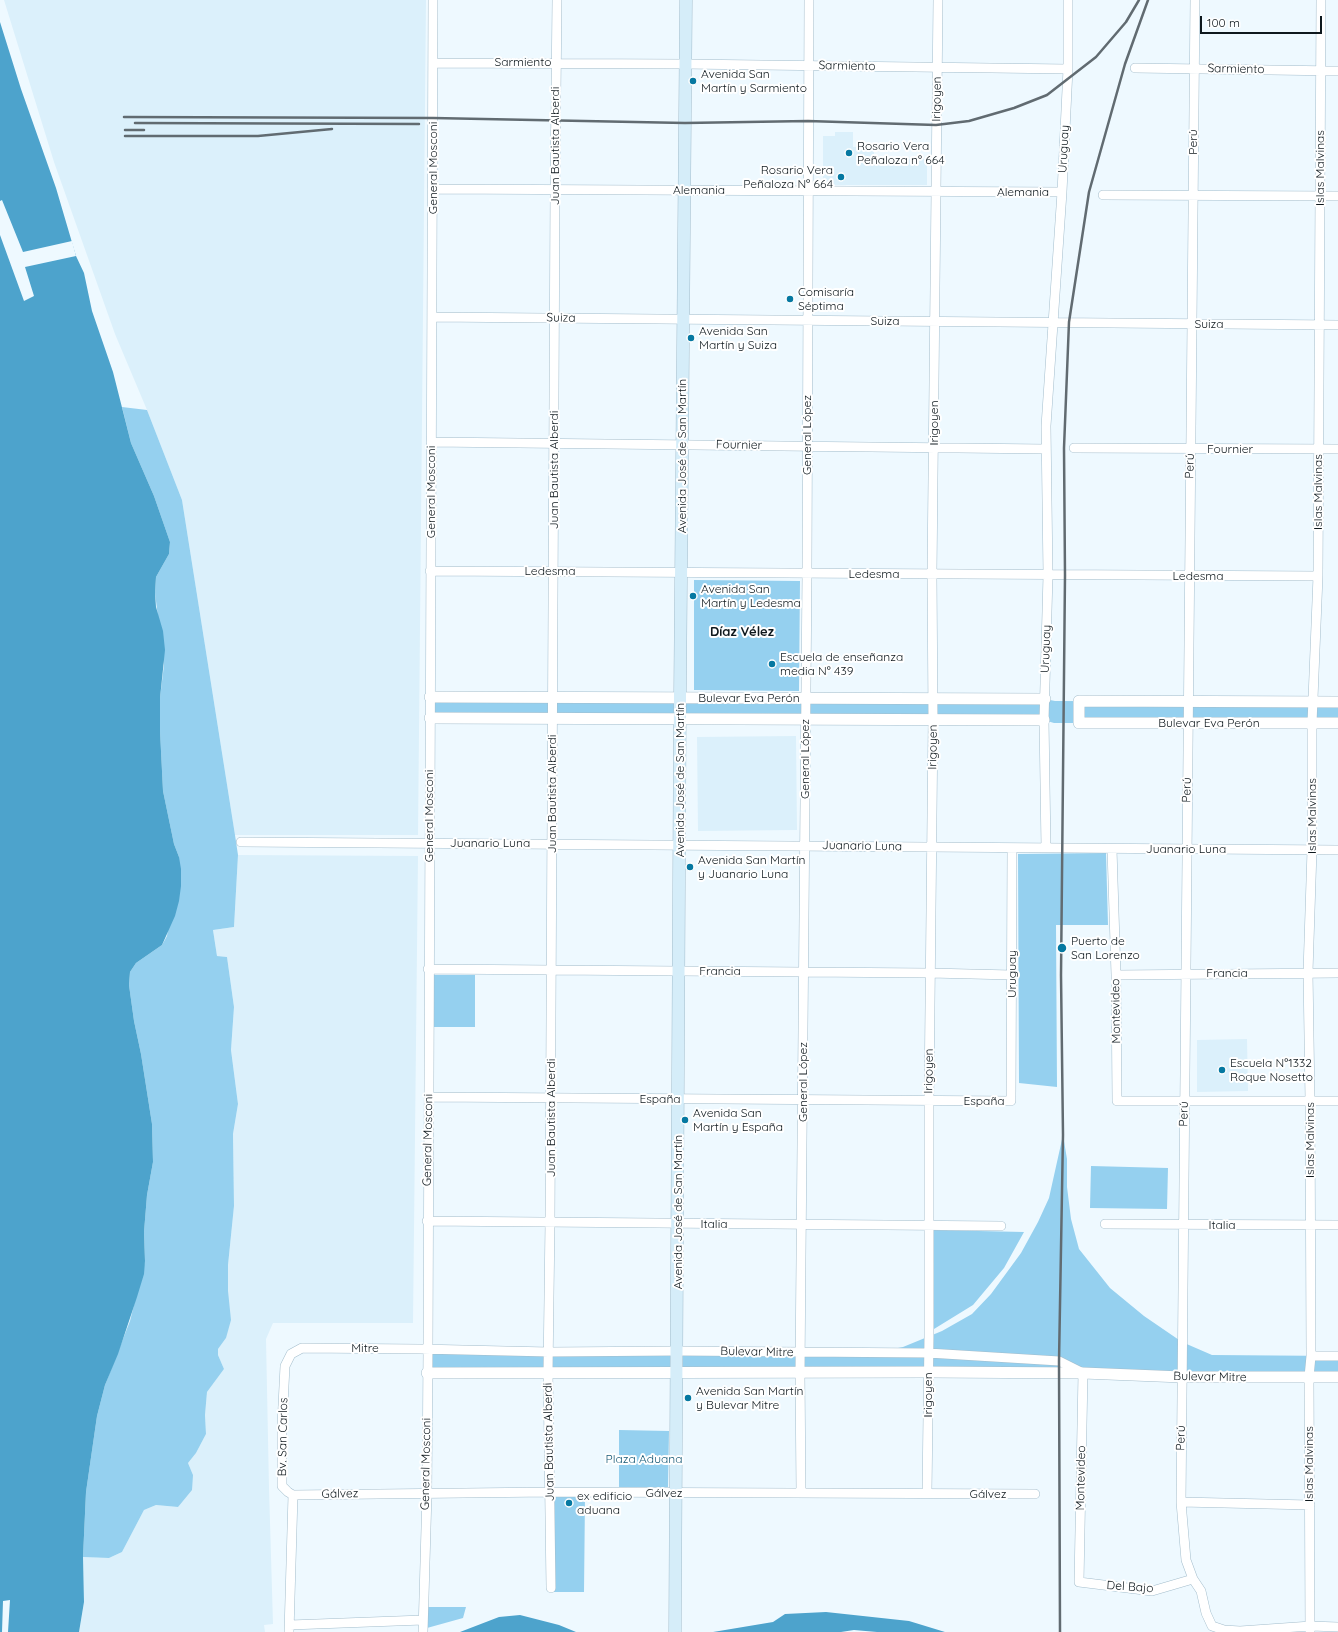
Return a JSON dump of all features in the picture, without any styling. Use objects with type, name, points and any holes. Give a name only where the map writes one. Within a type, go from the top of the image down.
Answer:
[{"type":"main road","name":"Avenida José de San Martín","points":[[676,1626],[679,844],[686,0]]},
{"type":"street","name":"General Mosconi","points":[[423,1632],[427,1493],[428,1349],[427,1221],[429,1097],[428,969],[433,0]]},
{"type":"street","name":"Juan Bautista Alberdi","points":[[551,1588],[548,1372],[552,970],[554,318],[557,0]]},
{"type":"street","name":"General López","points":[[801,1493],[800,1372],[807,573],[806,446],[809,0]]},
{"type":"street","name":"Irigoyen","points":[[927,1493],[933,720],[932,574],[938,0]]},
{"type":"street","name":"Uruguay","points":[[1046,848],[1044,720],[1048,575],[1046,449],[1049,377],[1062,192],[1068,69],[1068,0]]},
{"type":"street","name":"Perú","points":[[1193,1579],[1186,1560],[1181,1502],[1194,0]]},
{"type":"street","name":"Islas Malvinas","points":[[1310,1629],[1309,1377],[1311,1356],[1308,972],[1312,850],[1312,723],[1318,576],[1321,0]]},
{"type":"street","name":"Sarmiento","points":[[433,62],[556,62],[1068,69]]},
{"type":"street","name":"Sarmiento","points":[[1135,68],[1338,71]]},
{"type":"street","name":"Alemania","points":[[432,189],[1062,192]]},
{"type":"street","points":[[1103,195],[1338,196]]},
{"type":"street","name":"Suiza","points":[[432,317],[1338,325]]},
{"type":"street","name":"Fournier","points":[[431,442],[1046,449]]},
{"type":"street","name":"Fournier","points":[[1074,448],[1338,449]]},
{"type":"street","name":"Ledesma","points":[[430,571],[1318,576]]},
{"type":"street","name":"Bulevar Eva Perón","points":[[430,697],[1045,698]]},
{"type":"street","name":"Bulevar Eva Perón","points":[[1338,702],[1080,701],[1079,722],[1338,723]]},
{"type":"street","name":"Bulevar Eva Perón","points":[[430,718],[1044,720]]},
{"type":"street","name":"Juanario Luna","points":[[241,842],[1338,850]]},
{"type":"street","name":"Uruguay","points":[[1011,1101],[1012,848]]},
{"type":"street","name":"Montevideo","points":[[1112,849],[1116,975],[1117,1101],[1184,1102]]},
{"type":"street","name":"Francia","points":[[428,969],[1012,975]]},
{"type":"street","name":"Francia","points":[[1116,975],[1186,973],[1338,973]]},
{"type":"street","name":"España","points":[[429,1097],[1011,1101]]},
{"type":"street","points":[[1184,1102],[1338,1101]]},
{"type":"street","name":"Italia","points":[[427,1221],[1001,1226]]},
{"type":"street","name":"Italia","points":[[1105,1224],[1338,1225]]},
{"type":"street","name":"Mitre","points":[[302,1348],[428,1349]]},
{"type":"street","name":"Bv. San Carlos","points":[[292,1495],[282,1486],[282,1425],[285,1366],[291,1354],[302,1348]]},
{"type":"street","name":"Bulevar Mitre","points":[[428,1349],[549,1352],[676,1351],[928,1353],[1059,1361],[1083,1373]]},
{"type":"street","points":[[1311,1356],[1338,1356]]},
{"type":"street","name":"Bulevar Mitre","points":[[427,1373],[928,1372],[1083,1373],[1182,1377],[1338,1378]]},
{"type":"street","name":"Montevideo","points":[[1079,1582],[1083,1373]]},
{"type":"street","name":"Gálvez","points":[[292,1495],[550,1492],[1035,1494]]},
{"type":"street","points":[[292,1495],[290,1628],[423,1620]]},
{"type":"street","points":[[1181,1502],[1310,1505]]},
{"type":"street","points":[[1193,1579],[1201,1591],[1206,1613],[1212,1626],[1224,1630],[1240,1632],[1338,1627]]},
{"type":"street","name":"Del Bajo","points":[[1079,1582],[1152,1591],[1193,1579]]},
{"type":"shaded area","points":[[4,0],[426,0],[418,835],[235,835],[182,500],[147,410],[115,334],[54,162]]},
{"type":"shaded area","points":[[0,22],[21,89],[56,188],[76,256],[84,273],[92,311],[113,372],[131,443],[154,496],[170,542],[169,554],[156,577],[155,593],[156,607],[163,631],[165,650],[160,698],[163,791],[174,844],[179,857],[181,886],[175,916],[162,945],[136,963],[130,972],[129,985],[134,1021],[141,1054],[152,1124],[153,1162],[147,1195],[144,1232],[144,1274],[118,1354],[105,1385],[97,1416],[86,1492],[83,1557],[84,1602],[79,1632],[0,1632]]},
{"type":"shaded area","name":"Rosario Vera Peñaloza n° 664","points":[[835,132],[853,132],[853,147],[874,147],[874,159],[927,159],[927,185],[823,185],[823,136],[835,136]]},
{"type":"shaded area","points":[[796,736],[797,830],[698,831],[697,737]]},
{"type":"shaded area","points":[[238,855],[418,856],[413,1323],[273,1323],[266,1339],[273,1624],[264,1625],[265,1632],[79,1632],[84,1602],[83,1557],[109,1558],[122,1552],[144,1510],[156,1505],[178,1507],[193,1475],[188,1463],[196,1453],[206,1434],[205,1415],[207,1392],[224,1369],[218,1355],[218,1349],[226,1338],[228,1265],[234,1206],[233,1134],[238,1104],[231,1050],[234,1007],[227,957],[217,956],[213,930],[234,927]]},
{"type":"shaded area","name":"Escuela N°1332 Roque Nosetto","points":[[1247,1039],[1248,1091],[1197,1092],[1197,1040]]},
{"type":"shaded area","points":[[826,1612],[909,1621],[945,1632],[877,1632],[854,1630],[841,1632],[713,1632],[773,1622],[785,1614]]},
{"type":"shaded area","points":[[520,1615],[559,1625],[576,1632],[460,1632],[499,1617]]},
{"type":"green space","points":[[122,407],[147,410],[182,500],[238,855],[234,927],[213,930],[217,956],[227,957],[234,1007],[231,1050],[238,1104],[233,1134],[234,1206],[228,1265],[228,1291],[231,1320],[226,1338],[218,1349],[218,1355],[224,1369],[207,1392],[205,1415],[206,1434],[196,1453],[188,1463],[193,1475],[192,1490],[178,1507],[156,1505],[144,1510],[122,1552],[109,1558],[83,1557],[86,1492],[97,1416],[105,1385],[130,1321],[145,1261],[144,1232],[147,1195],[153,1162],[152,1124],[141,1054],[134,1021],[129,985],[130,972],[136,963],[162,945],[167,936],[179,857],[174,844],[163,791],[160,698],[164,665],[155,593],[156,577],[169,554],[170,542],[154,496],[131,443]]},
{"type":"green space","points":[[694,580],[800,581],[799,691],[694,690]]},
{"type":"green space","points":[[430,697],[1045,699],[1055,701],[1338,702],[1338,723],[1054,723],[1044,720],[430,718]]},
{"type":"green space","points":[[1106,853],[1108,925],[1056,925],[1057,1087],[1019,1083],[1018,854]]},
{"type":"green space","points":[[434,975],[475,975],[475,1027],[434,1027]]},
{"type":"green space","points":[[1063,1135],[1067,1159],[1067,1187],[1071,1219],[1079,1249],[1110,1288],[1144,1316],[1182,1342],[1212,1355],[1338,1356],[1338,1377],[427,1373],[428,1349],[877,1352],[903,1347],[942,1331],[972,1314],[991,1294],[1021,1253],[1049,1198]]},
{"type":"green space","points":[[1091,1166],[1168,1168],[1167,1209],[1090,1208]]},
{"type":"green space","points":[[933,1230],[1024,1232],[1004,1268],[973,1305],[934,1329]]},
{"type":"green space","name":"Plaza Aduana","points":[[619,1430],[669,1431],[668,1487],[619,1487]]},
{"type":"green space","points":[[554,1497],[585,1497],[584,1592],[554,1592]]},
{"type":"green space","points":[[427,1607],[466,1607],[463,1618],[427,1628]]},
{"type":"pier","points":[[2,200],[23,252],[72,241],[76,256],[25,267],[34,296],[24,301],[0,235],[0,201]]},
{"type":"pier","points":[[10,1600],[8,1632],[2,1632],[3,1601]]},
{"type":"railway","points":[[124,117],[433,118],[685,123],[808,121],[936,125],[969,121],[1014,108],[1047,95],[1096,57],[1126,22],[1139,0]]},
{"type":"railway","points":[[1060,1632],[1059,1361],[1063,1135],[1061,975],[1065,575],[1064,448],[1069,322],[1089,192],[1125,64],[1148,0]]},
{"type":"railway","points":[[135,123],[419,124]]},
{"type":"railway","points":[[125,136],[258,136],[332,129]]},
{"type":"railway","points":[[125,130],[144,130]]},
{"type":"place","name":"Avenida San Martín y Sarmiento","points":[[693,81]]},
{"type":"place","name":"Rosario Vera Peñaloza n° 664","points":[[849,153]]},
{"type":"place","name":"Rosario Vera Peñaloza Nº 664","points":[[841,177]]},
{"type":"place","name":"Comisaría Séptima","points":[[790,299]]},
{"type":"place","name":"Avenida San Martín y Suiza","points":[[691,338]]},
{"type":"place","name":"Avenida San Martín y Ledesma","points":[[693,596]]},
{"type":"place","name":"Escuela de enseñanza media N° 439","points":[[772,664]]},
{"type":"place","name":"Avenida San Martín y Juanario Luna","points":[[690,867]]},
{"type":"place","name":"Puerto de San Lorenzo","points":[[1062,948]]},
{"type":"place","name":"Escuela N°1332 Roque Nosetto","points":[[1222,1070]]},
{"type":"place","name":"Avenida San Martín y España","points":[[685,1120]]},
{"type":"place","name":"Avenida San Martín y Bulevar Mitre","points":[[688,1398]]},
{"type":"place","name":"ex edificio aduana","points":[[569,1503]]},
{"type":"district","name":"Díaz Vélez","points":[[742,632]]}]
